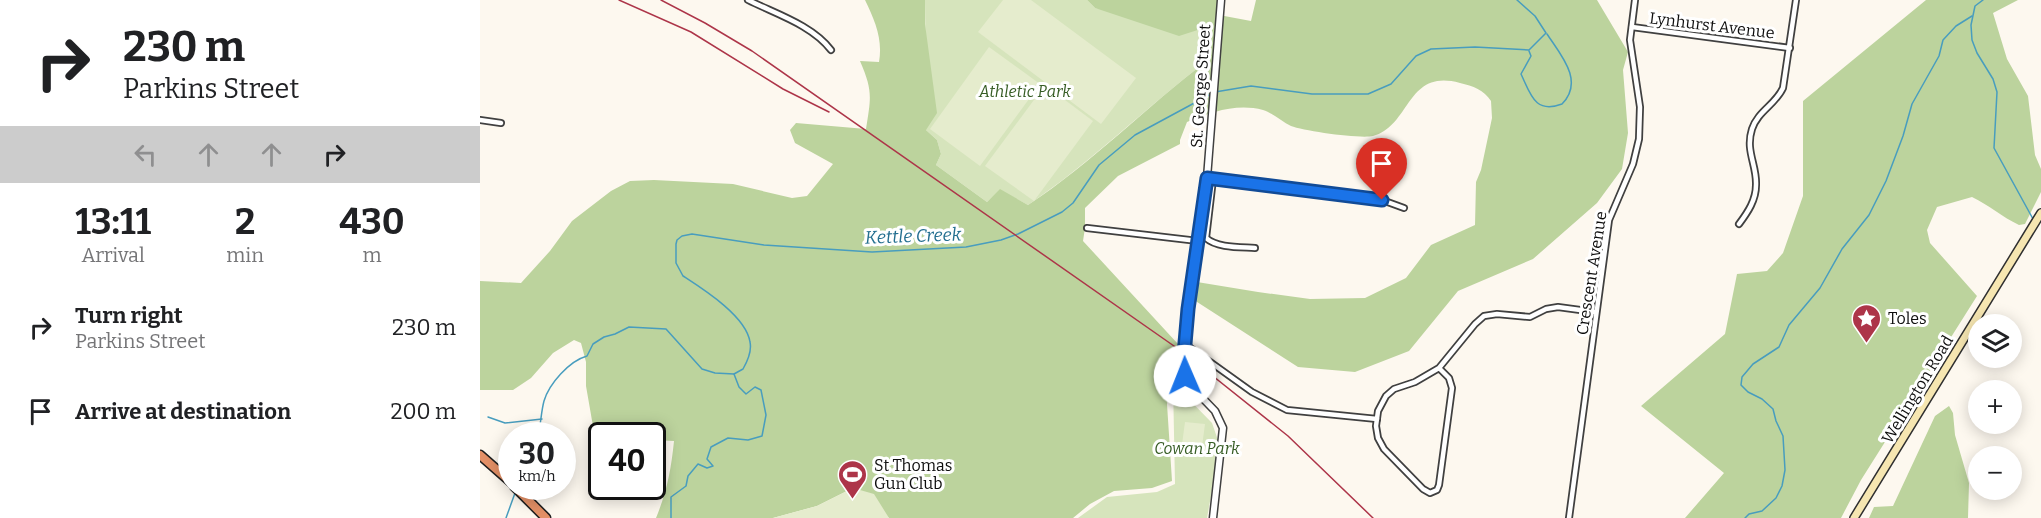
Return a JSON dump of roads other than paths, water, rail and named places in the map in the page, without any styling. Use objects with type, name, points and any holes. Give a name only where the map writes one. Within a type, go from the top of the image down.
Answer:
[{"type":"highway","points":[[480,454],[498,471]]},
{"type":"highway","points":[[528,500],[546,518]]},
{"type":"main road","name":"Wellington Road","points":[[1854,518],[2041,213]]},
{"type":"street","points":[[748,0],[813,33],[825,41],[831,50]]},
{"type":"street","name":"St. George Street","points":[[1213,518],[1222,428],[1215,411],[1190,386],[1183,366],[1198,241],[1210,178],[1212,114],[1221,0]]},
{"type":"street","name":"Crescent Avenue","points":[[1569,518],[1609,220],[1633,164],[1639,139],[1641,113],[1631,45],[1635,0]]},
{"type":"street","points":[[1739,224],[1749,209],[1755,192],[1756,178],[1749,149],[1752,129],[1760,112],[1781,92],[1790,48],[1796,0]]},
{"type":"street","name":"Lynhurst Avenue","points":[[1632,27],[1790,48]]},
{"type":"street","points":[[480,120],[501,123]]},
{"type":"street","points":[[1255,248],[1211,243],[1206,238],[1210,178],[1382,200],[1404,207]]},
{"type":"street","points":[[1087,228],[1198,241]]},
{"type":"street","points":[[1439,368],[1449,378],[1452,388],[1439,485],[1437,490],[1430,493],[1425,491],[1384,449],[1376,432],[1380,405],[1391,392],[1439,368],[1484,316],[1497,314],[1530,317],[1558,307],[1595,312]]},
{"type":"street","points":[[1185,344],[1252,392],[1287,410],[1377,419]]},
{"type":"waterway","name":"Kettle Creek","points":[[1215,92],[1251,86],[1312,94],[1368,94],[1391,84],[1416,56],[1431,49],[1475,47],[1529,50],[1546,33],[1535,16],[1517,0]]},
{"type":"waterway","points":[[1983,0],[1975,6],[1971,25],[1972,40],[1993,79],[1997,92],[1994,148],[2033,219]]},
{"type":"waterway","points":[[1745,518],[1749,514],[1762,511],[1776,498],[1782,486],[1785,470],[1783,436],[1773,409],[1741,385],[1742,377],[1753,364],[1779,347],[1789,325],[1820,288],[1842,249],[1869,215],[1886,181],[1912,104],[1939,56],[1943,40],[1956,26],[1972,16]]},
{"type":"waterway","name":"Kettle Creek","points":[[1529,51],[1531,56],[1521,74],[1531,95],[1535,101],[1546,106],[1562,104],[1568,95],[1571,77],[1564,59],[1547,34]]},
{"type":"waterway","name":"Kettle Creek","points":[[540,422],[547,394],[561,374],[573,363],[587,356],[593,344],[629,327],[666,329],[702,369],[715,373],[734,374],[743,369],[750,349],[747,332],[722,304],[683,276],[676,263],[676,244],[682,236],[692,234],[764,245],[872,252],[966,247],[1001,240],[1062,212],[1073,203],[1099,165],[1135,135],[1211,94]]},
{"type":"waterway","points":[[671,518],[671,497],[686,486],[688,476],[698,464],[707,468],[713,466],[707,459],[711,447],[728,438],[748,440],[762,436],[766,415],[761,390],[755,387],[746,394],[739,387],[734,374]]},
{"type":"waterway","points":[[488,417],[505,423],[542,419]]},
{"type":"waterway","name":"Kettle Creek","points":[[506,518],[512,500]]},
{"type":"railway","points":[[619,0],[691,32],[783,89],[829,112]]},
{"type":"railway","points":[[661,0],[752,51],[1184,353],[1288,436],[1373,518]]},
{"type":"place","name":"Toles","points":[[1867,344]]},
{"type":"place","name":"St Thomas Gun Club","points":[[853,500]]},
{"type":"park label","name":"Athletic Park","points":[[1025,91]]},
{"type":"park label","name":"Cowan Park","points":[[1197,448]]}]
